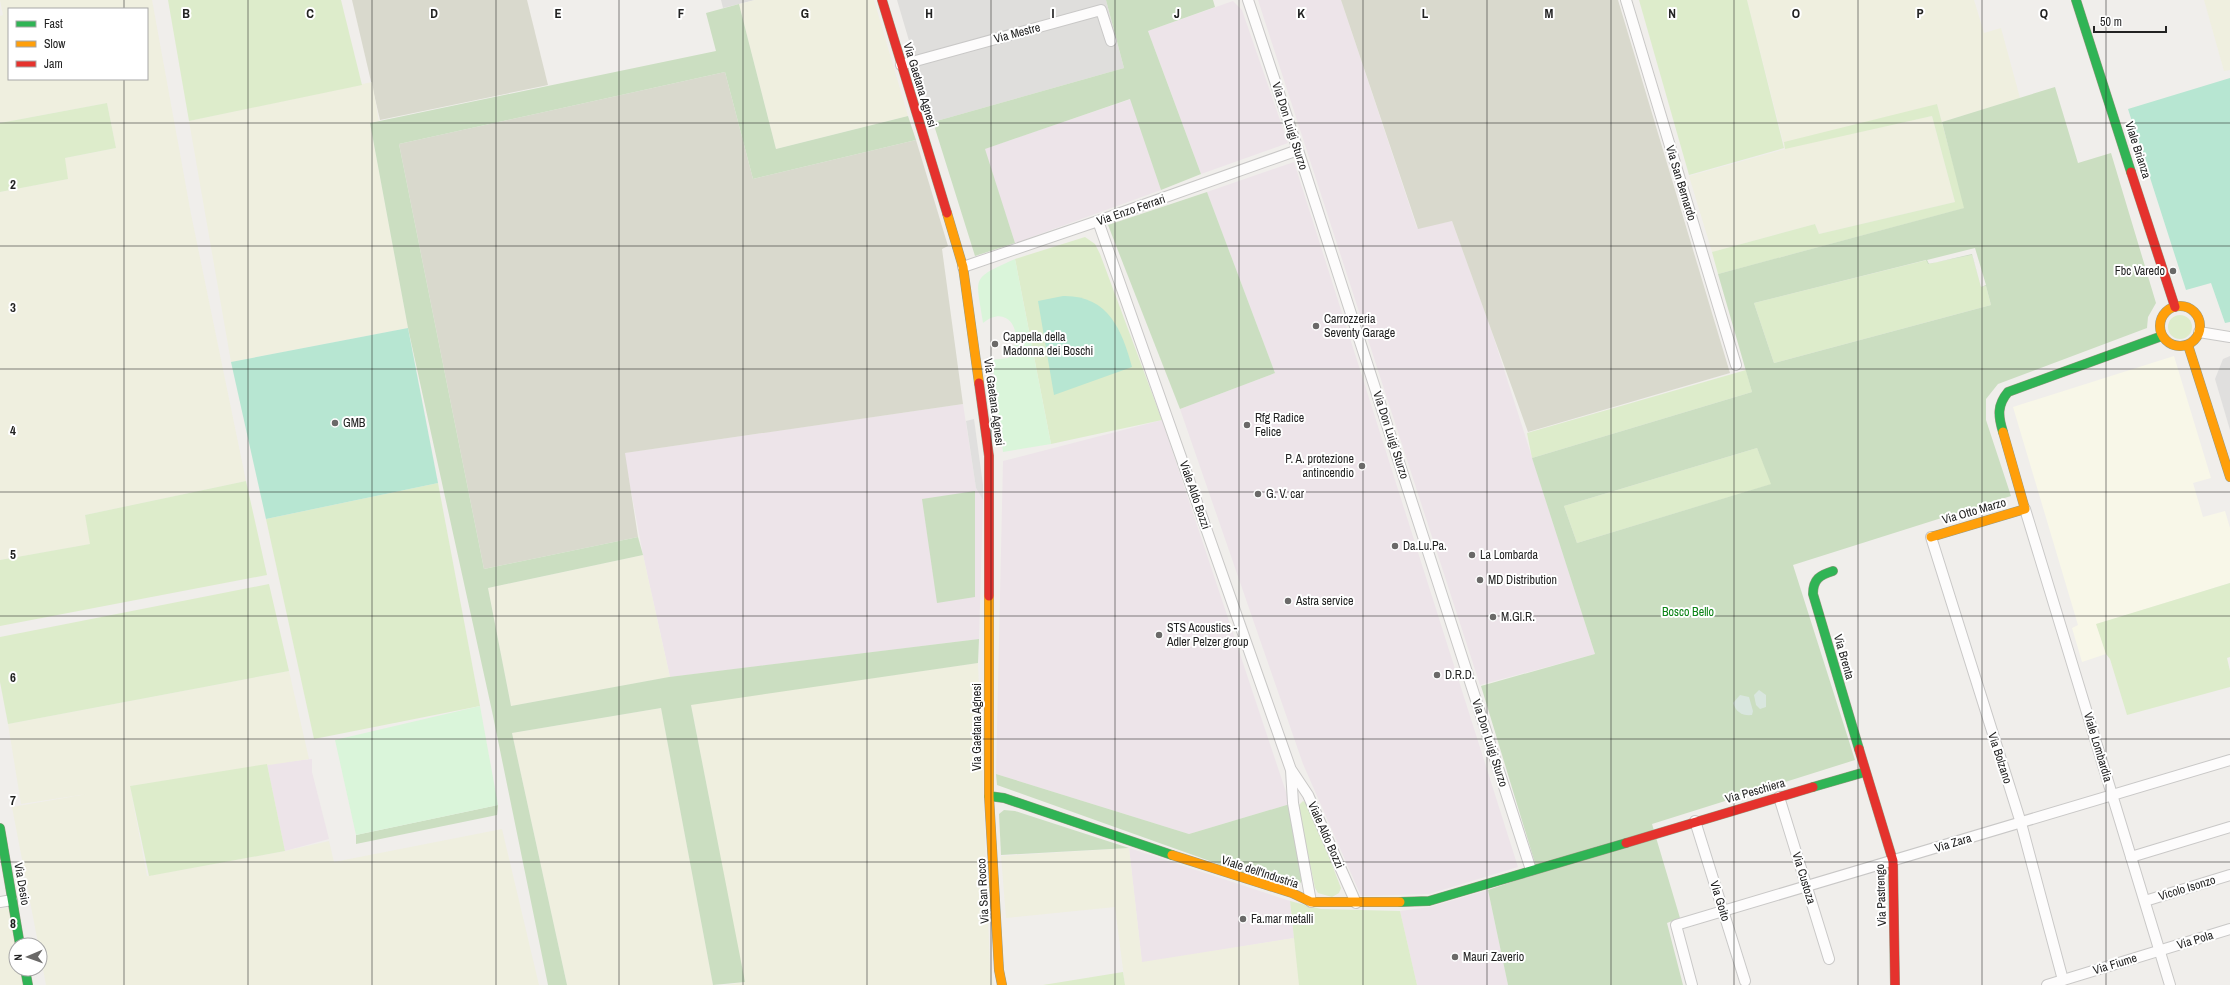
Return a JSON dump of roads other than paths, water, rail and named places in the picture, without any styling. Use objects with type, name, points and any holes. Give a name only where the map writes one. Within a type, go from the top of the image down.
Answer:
[{"type":"street","name":"Via Gaetana Agnesi","points":[[882,0],[963,266],[989,456],[989,796]]},
{"type":"street","name":"Via Don Luigi Sturzo","points":[[1248,0],[1298,150],[1530,870]]},
{"type":"street","name":"Via San Bernardo","points":[[1626,0],[1736,365]]},
{"type":"street","name":"Viale Brianza","points":[[2076,0],[2175,307]]},
{"type":"street","name":"Via Mestre","points":[[901,65],[1101,10],[1111,41]]},
{"type":"street","name":"Via Enzo Ferrari","points":[[963,266],[1098,221],[1298,150]]},
{"type":"street","name":"Viale Aldo Bozzi","points":[[1098,221],[1291,770],[1294,803],[1311,902]]},
{"type":"street","points":[[2182,306],[2194,312],[2200,325],[2199,332],[2196,338],[2188,345],[2182,346],[2171,344],[2162,336],[2160,325],[2161,319],[2169,310],[2182,306]]},
{"type":"street","points":[[2199,332],[2230,337]]},
{"type":"street","points":[[2025,509],[1999,422],[1998,408],[2008,392],[2162,336]]},
{"type":"street","points":[[2188,345],[2230,477]]},
{"type":"street","name":"Via Otto Marzo","points":[[1931,537],[2025,509]]},
{"type":"street","name":"Viale Lombardia","points":[[2025,509],[2170,985]]},
{"type":"street","name":"Via Bolzano","points":[[1931,537],[2020,823],[2063,980]]},
{"type":"street","name":"Via Brenta","points":[[1833,571],[1819,575],[1812,584],[1813,594],[1862,761]]},
{"type":"street","name":"Via Zara","points":[[1692,985],[1676,925],[2230,760]]},
{"type":"street","name":"Via Pastrengo","points":[[1862,761],[1893,861],[1895,985]]},
{"type":"street","name":"Viale Aldo Bozzi","points":[[1291,770],[1308,795],[1356,903]]},
{"type":"street","name":"Via Peschiera","points":[[1530,870],[1865,772]]},
{"type":"street","name":"Viale dell'Industria","points":[[989,796],[1004,798],[1311,902],[1356,903],[1429,901],[1530,870]]},
{"type":"street","name":"Via San Rocco","points":[[989,796],[999,970],[1002,985]]},
{"type":"street","name":"Via Custoza","points":[[1779,797],[1829,959]]},
{"type":"street","name":"Via Goito","points":[[1695,821],[1745,981]]},
{"type":"street","points":[[2130,856],[2230,827]]},
{"type":"street","name":"Via Desio","points":[[0,828],[19,937]]},
{"type":"street","name":"Vicolo Isonzo","points":[[2145,901],[2230,875]]},
{"type":"street","points":[[0,902],[12,900]]},
{"type":"street","name":"Via Pola","points":[[2160,951],[2230,929]]},
{"type":"street","name":"Via Fiume","points":[[2047,985],[2160,951]]},
{"type":"place","name":"Fbc Varedo","points":[[2173,271]]},
{"type":"place","name":"Carrozzeria Seventy Garage","points":[[1316,326]]},
{"type":"place","name":"Cappella della Madonna dei Boschi","points":[[995,344]]},
{"type":"place","name":"GMB","points":[[335,423]]},
{"type":"place","name":"Rfg Radice Felice","points":[[1247,425]]},
{"type":"place","name":"P. A. protezione antincendio","points":[[1362,466]]},
{"type":"place","name":"G. V. car","points":[[1258,494]]},
{"type":"place","name":"Da.Lu.Pa.","points":[[1395,546]]},
{"type":"place","name":"La Lombarda","points":[[1472,555]]},
{"type":"place","name":"MD Distribution","points":[[1480,580]]},
{"type":"place","name":"Astra service","points":[[1288,601]]},
{"type":"place","name":"M.GI.R.","points":[[1493,617]]},
{"type":"place","name":"STS Acoustics - Adler Pelzer group","points":[[1159,635]]},
{"type":"place","name":"D.R.D.","points":[[1437,675]]},
{"type":"place","name":"Fa.mar metalli","points":[[1243,919]]},
{"type":"place","name":"Mauri Zaverio","points":[[1455,957]]},
{"type":"park label","name":"Bosco Bello","points":[[1688,612]]}]
